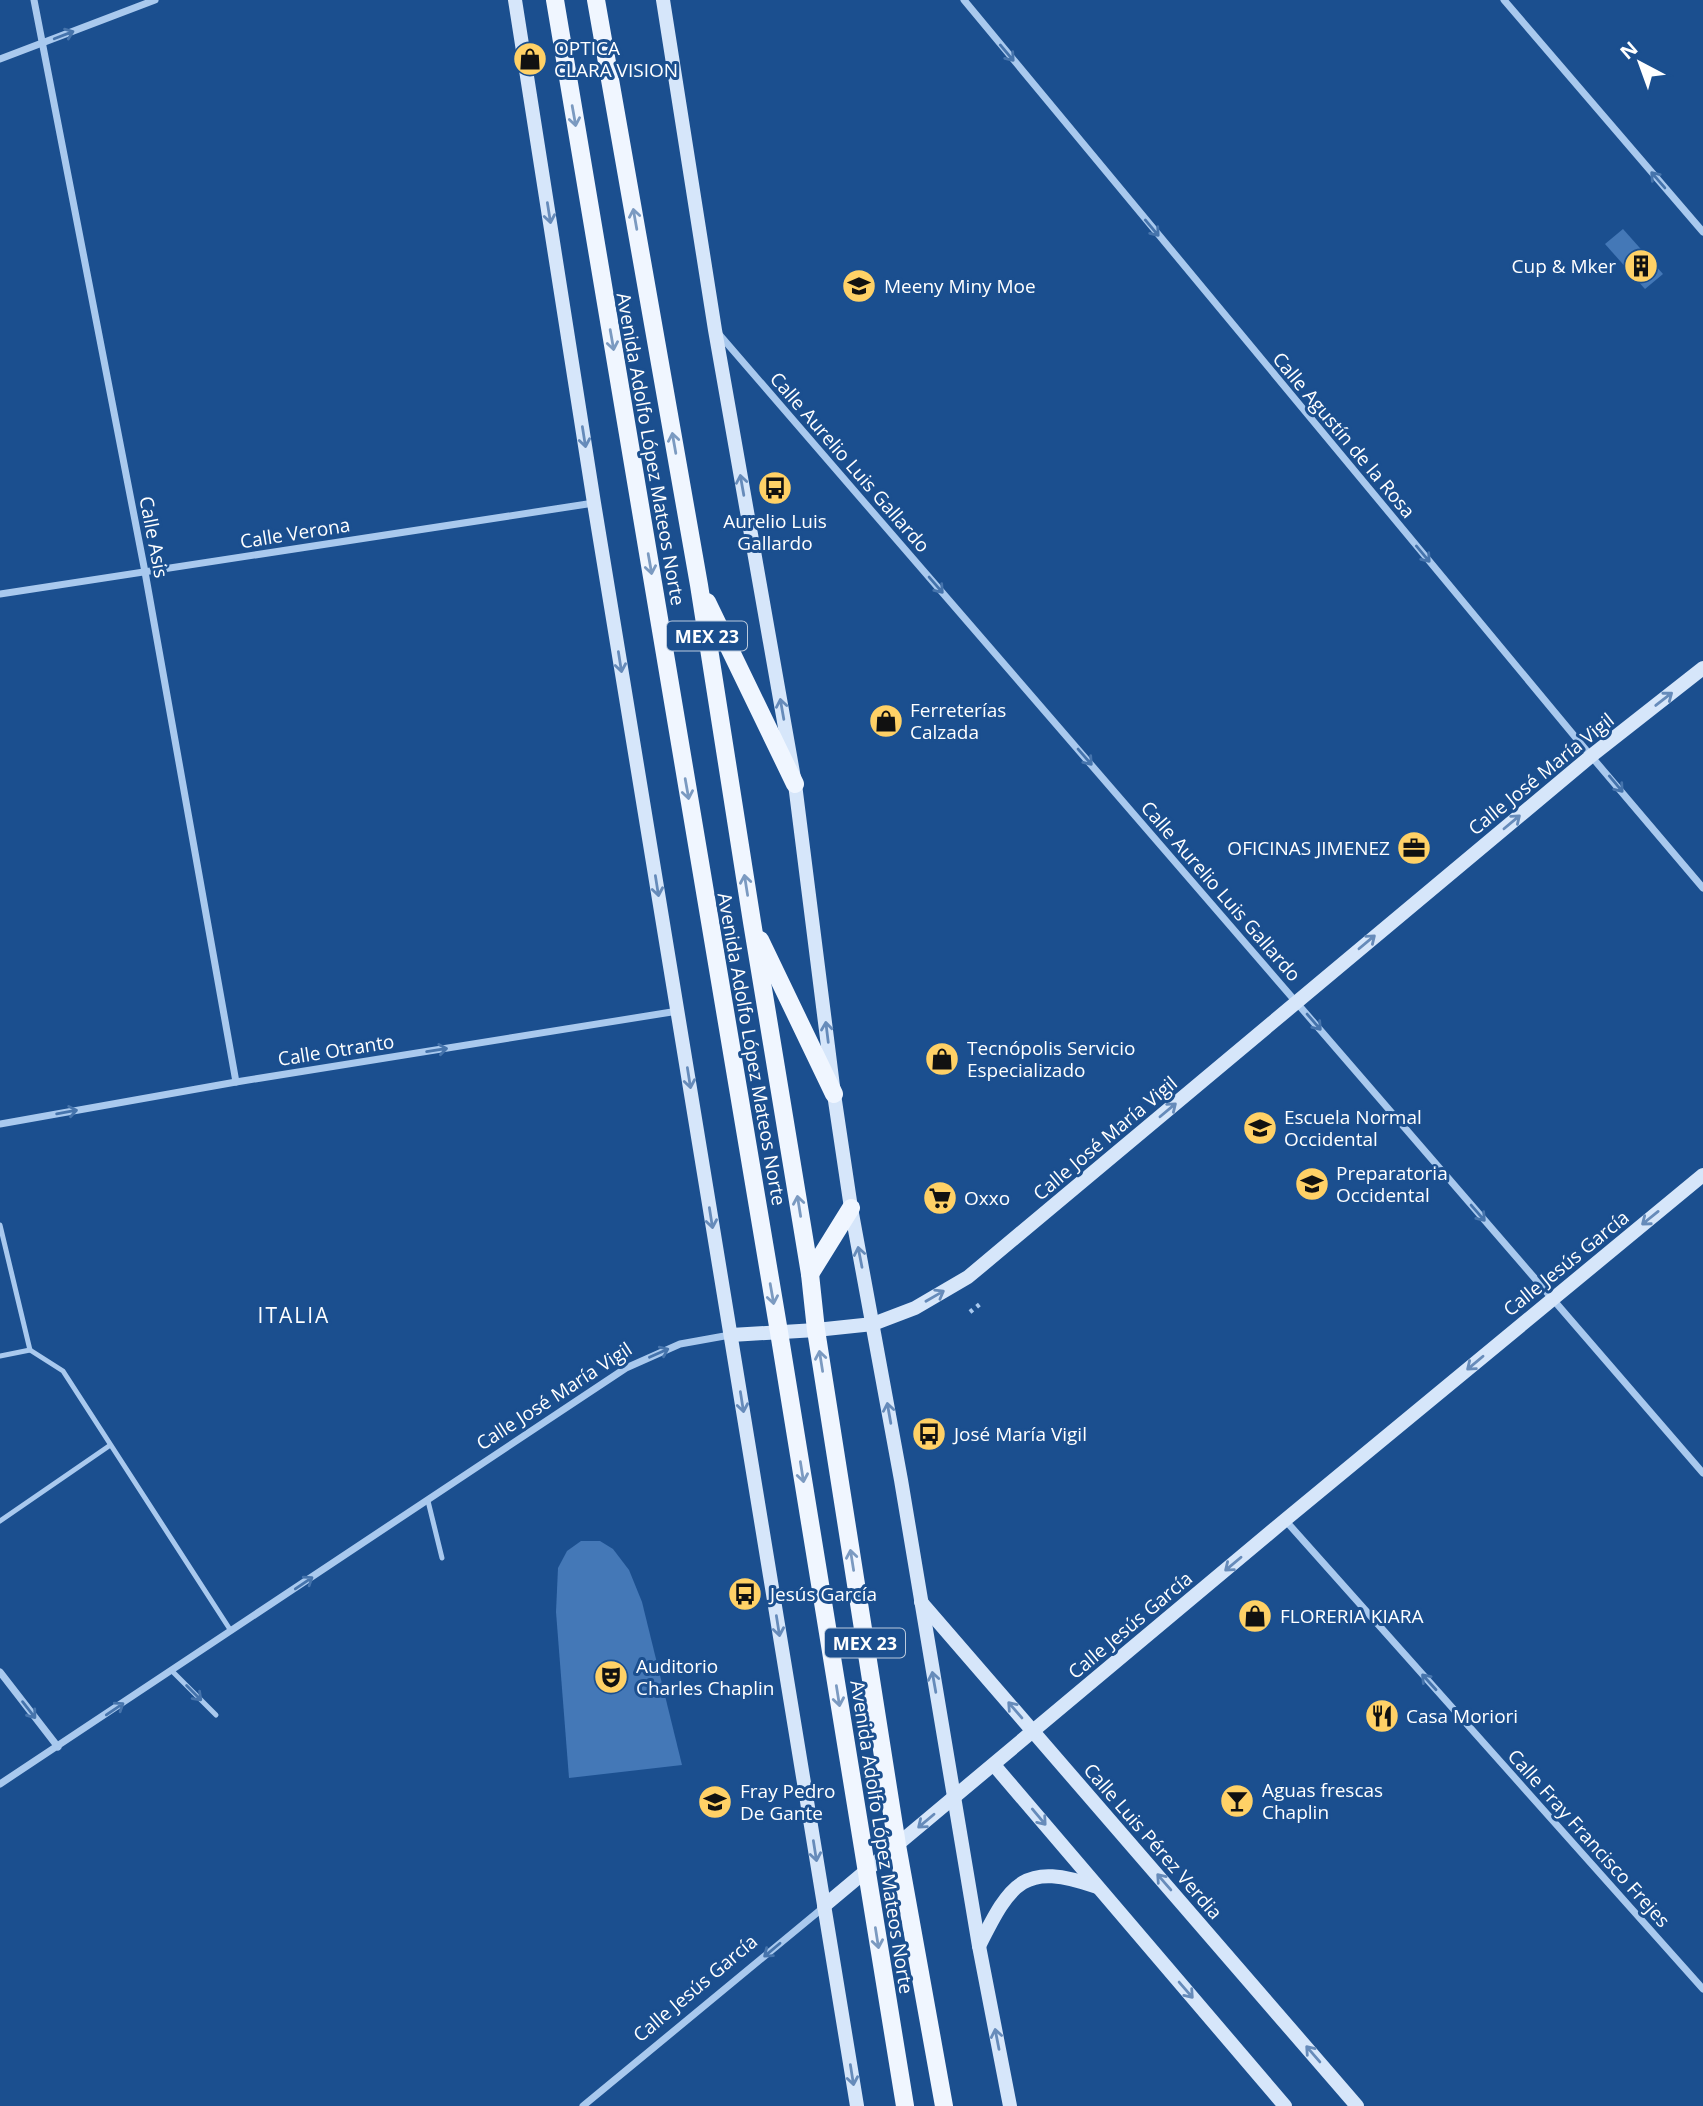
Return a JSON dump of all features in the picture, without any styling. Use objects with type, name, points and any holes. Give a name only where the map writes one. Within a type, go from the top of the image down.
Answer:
[{"type":"main road","points":[[515,0],[594,503],[856,2106]]},
{"type":"main road","name":"Avenida Adolfo López Mateos Norte","points":[[555,0],[779,1332],[905,2106]]},
{"type":"main road","name":"Avenida Adolfo López Mateos Norte","points":[[596,0],[699,584],[810,1274],[816,1330],[897,1845],[944,2106]]},
{"type":"main road","points":[[663,0],[715,330],[795,784],[851,1208],[979,1946],[1010,2106]]},
{"type":"main road","points":[[699,584],[795,784]]},
{"type":"main road","name":"Calle José María Vigil","points":[[730,1335],[873,1324],[915,1308],[968,1277],[1591,757],[1703,668]]},
{"type":"main road","points":[[752,922],[834,1094]]},
{"type":"main road","name":"Calle Jesús García","points":[[824,1906],[1703,1175]]},
{"type":"main road","points":[[810,1274],[851,1208]]},
{"type":"main road","name":"Calle Luis Pérez Verdia","points":[[920,1601],[1357,2106]]},
{"type":"main road","points":[[994,1765],[1285,2106]]},
{"type":"main road","points":[[979,1946],[997,1910],[1012,1891],[1025,1881],[1043,1875],[1063,1876],[1098,1887]]},
{"type":"street","name":"Calle Asis","points":[[34,0],[145,572],[236,1082]]},
{"type":"street","points":[[0,59],[155,0]]},
{"type":"street","name":"Calle Agustín de la Rosa","points":[[964,0],[1591,757],[1703,888]]},
{"type":"street","points":[[1504,0],[1703,232]]},
{"type":"street","name":"Calle Aurelio Luis Gallardo","points":[[715,330],[1703,1473]]},
{"type":"street","name":"Calle Verona","points":[[0,594],[594,503]]},
{"type":"street","name":"Calle Otranto","points":[[0,1124],[236,1082],[678,1011]]},
{"type":"street","name":"Calle José María Vigil","points":[[0,1784],[626,1368],[680,1344],[730,1335]]},
{"type":"street","name":"Calle Fray Francisco Frejes","points":[[1285,1520],[1703,1989]]},
{"type":"street","points":[[0,1672],[58,1747]]},
{"type":"street","name":"Calle Jesús García","points":[[583,2106],[824,1906]]},
{"type":"lane","points":[[0,1225],[30,1350]]},
{"type":"lane","points":[[0,1356],[30,1350],[63,1371],[231,1631]]},
{"type":"lane","points":[[0,1521],[110,1446]]},
{"type":"lane","points":[[428,1501],[442,1558]]},
{"type":"lane","points":[[172,1671],[216,1715]]},
{"type":"building","name":"Cup & Mker","points":[[1623,229],[1663,274],[1645,289],[1605,244]]},
{"type":"building","name":"Auditorio Charles Chaplin","points":[[581,1541],[600,1541],[613,1549],[629,1570],[642,1602],[682,1765],[569,1778],[556,1612],[558,1568],[567,1551]]},
{"type":"place","name":"OPTICA CLARA VISION","points":[[530,59]]},
{"type":"place","name":"Cup & Mker","points":[[1641,266]]},
{"type":"place","name":"Meeny Miny Moe","points":[[859,286]]},
{"type":"place","name":"Aurelio Luis Gallardo","points":[[775,488]]},
{"type":"place","name":"Ferreterías Calzada","points":[[886,721]]},
{"type":"place","name":"OFICINAS JIMENEZ","points":[[1414,848]]},
{"type":"place","name":"Tecnópolis Servicio Especializado","points":[[942,1059]]},
{"type":"place","name":"Escuela Normal Occidental","points":[[1260,1128]]},
{"type":"place","name":"Preparatoria Occidental","points":[[1312,1184]]},
{"type":"place","name":"Oxxo","points":[[940,1198]]},
{"type":"place","name":"José María Vigil","points":[[929,1434]]},
{"type":"place","name":"Jesús García","points":[[745,1594]]},
{"type":"place","name":"FLORERIA KIARA","points":[[1255,1616]]},
{"type":"place","name":"Auditorio Charles Chaplin","points":[[611,1677]]},
{"type":"place","name":"Casa Moriori","points":[[1382,1716]]},
{"type":"place","name":"Aguas frescas Chaplin","points":[[1237,1801]]},
{"type":"place","name":"Fray Pedro De Gante","points":[[715,1802]]},
{"type":"district","name":"ITALIA","points":[[294,1315]]}]
